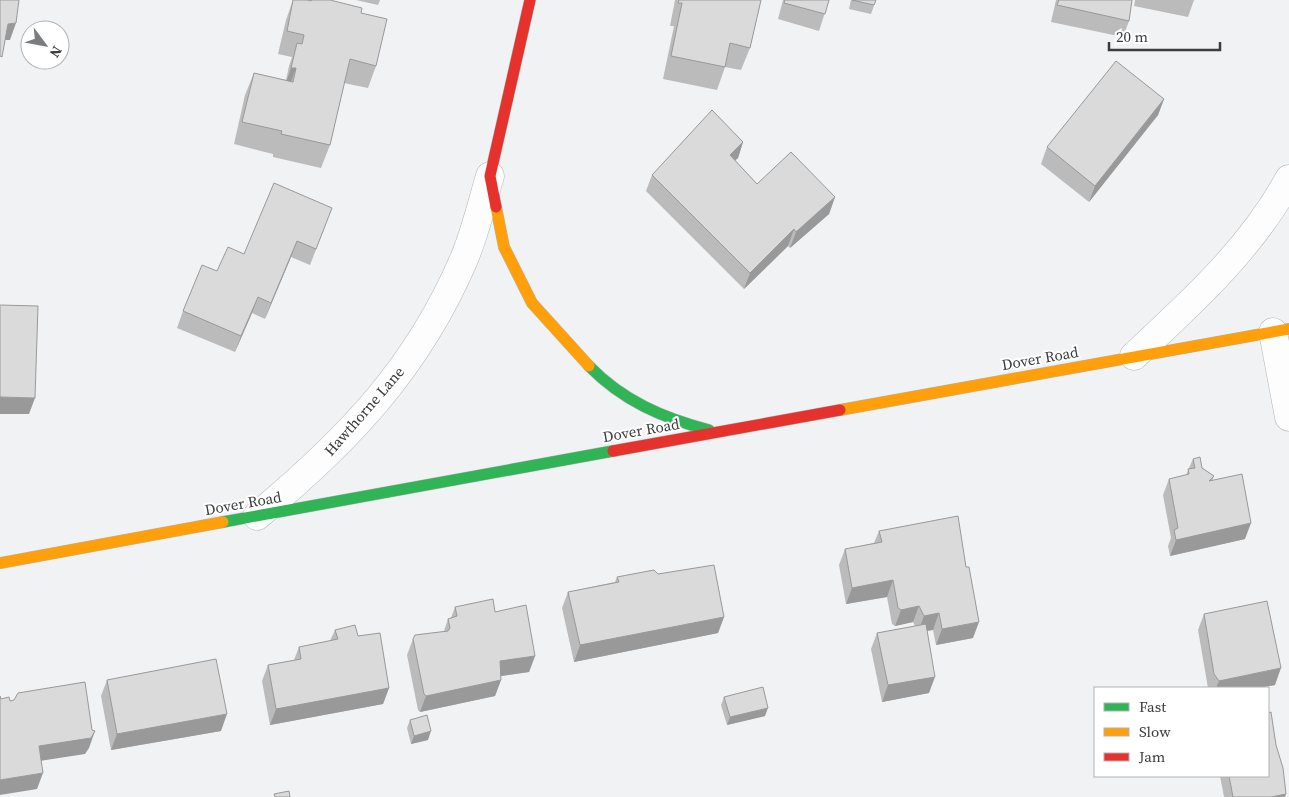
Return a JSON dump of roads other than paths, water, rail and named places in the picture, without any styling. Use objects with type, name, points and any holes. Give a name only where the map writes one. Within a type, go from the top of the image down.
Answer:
[{"type":"street","name":"Hawthorne Lane","points":[[257,516],[312,471],[352,431],[394,381],[428,331],[464,258],[490,176],[530,0]]},
{"type":"street","name":"Hawthorne Lane","points":[[490,176],[504,247],[532,303],[566,343],[604,382],[638,405],[672,420],[715,432]]},
{"type":"street","points":[[1134,356],[1210,285],[1245,244],[1289,179]]},
{"type":"street","name":"Dover Road","points":[[0,563],[1134,356],[1281,331]]},
{"type":"street","points":[[1281,331],[1289,417]]}]
